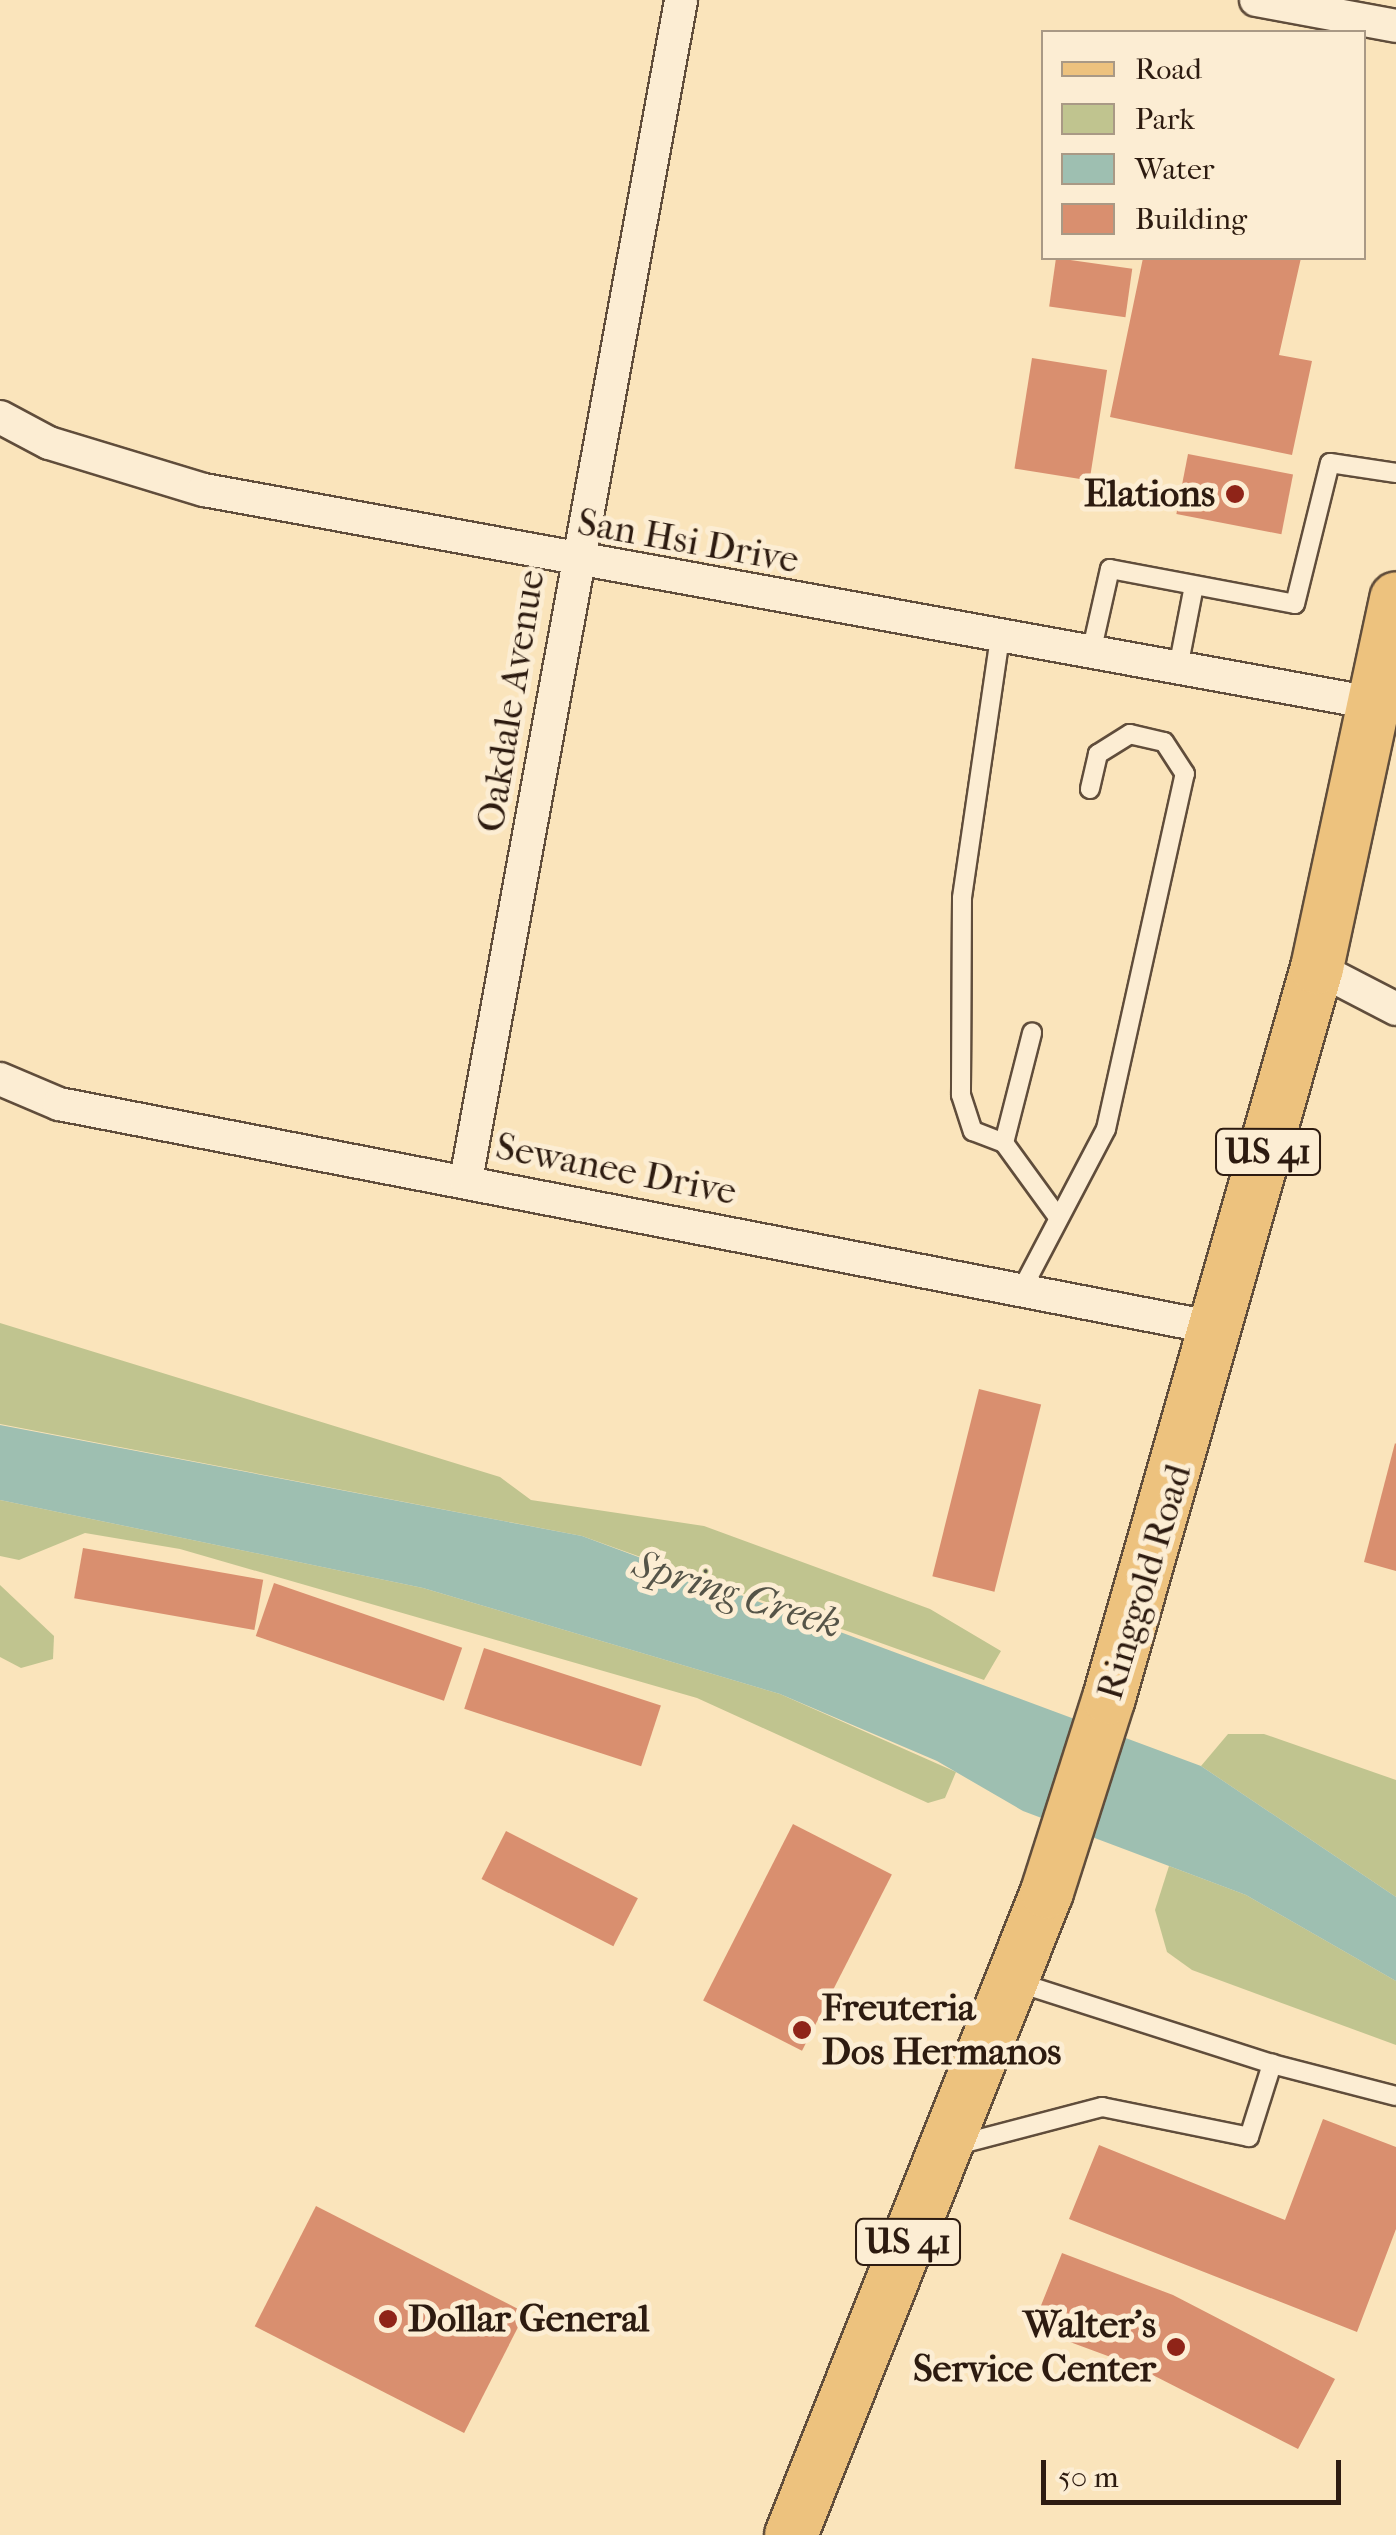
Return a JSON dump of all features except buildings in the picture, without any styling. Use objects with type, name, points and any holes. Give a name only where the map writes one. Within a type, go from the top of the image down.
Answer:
[{"type":"main road","name":"Ringgold Road","points":[[791,2535],[1047,1892],[1108,1698],[1220,1329],[1317,968],[1396,598]]},
{"type":"street","name":"Oakdale Avenue","points":[[466,1180],[574,561],[681,0]]},
{"type":"street","points":[[1256,0],[1396,26]]},
{"type":"street","name":"San Hsi Drive","points":[[0,416],[49,444],[204,490],[574,561],[1373,703]]},
{"type":"street","points":[[1317,968],[1396,1009]]},
{"type":"street","name":"Sewanee Drive","points":[[0,1079],[59,1104],[1220,1329]]},
{"type":"lane","points":[[1092,653],[1110,569],[1294,604],[1330,463],[1396,473]]},
{"type":"lane","points":[[1178,668],[1194,586]]},
{"type":"lane","points":[[1000,637],[962,898],[961,1095],[973,1132],[1004,1143],[1057,1216]]},
{"type":"lane","points":[[1022,1289],[1106,1128],[1185,774],[1164,742],[1130,734],[1098,754],[1090,790]]},
{"type":"lane","points":[[1004,1143],[1032,1033]]},
{"type":"lane","points":[[1012,1980],[1272,2064],[1396,2096]]},
{"type":"lane","points":[[946,2148],[1102,2107],[1249,2137],[1272,2064]]},
{"type":"green space","points":[[0,1323],[500,1477],[531,1500],[704,1526],[930,1609],[1001,1651],[984,1680],[582,1536],[0,1424]]},
{"type":"green space","points":[[0,1500],[423,1588],[780,1694],[956,1772],[945,1798],[928,1803],[697,1698],[180,1549],[85,1533],[19,1560],[0,1556]]},
{"type":"green space","points":[[0,1585],[54,1636],[53,1659],[21,1668],[0,1657]]},
{"type":"green space","points":[[1228,1734],[1264,1734],[1396,1780],[1396,1897],[1201,1766]]},
{"type":"green space","points":[[1169,1866],[1246,1895],[1396,1981],[1396,2045],[1192,1970],[1167,1952],[1155,1910]]},
{"type":"water","name":"Spring Creek","points":[[0,1425],[582,1536],[1201,1766],[1396,1897],[1396,1981],[1246,1895],[1023,1811],[937,1761],[780,1694],[423,1588],[0,1500]]},
{"type":"place","name":"Elations","points":[[1235,494]]},
{"type":"place","name":"Freuteria Dos Hermanos","points":[[802,2030]]},
{"type":"place","name":"Dollar General","points":[[388,2319]]},
{"type":"place","name":"Walter's Service Center","points":[[1176,2347]]}]
